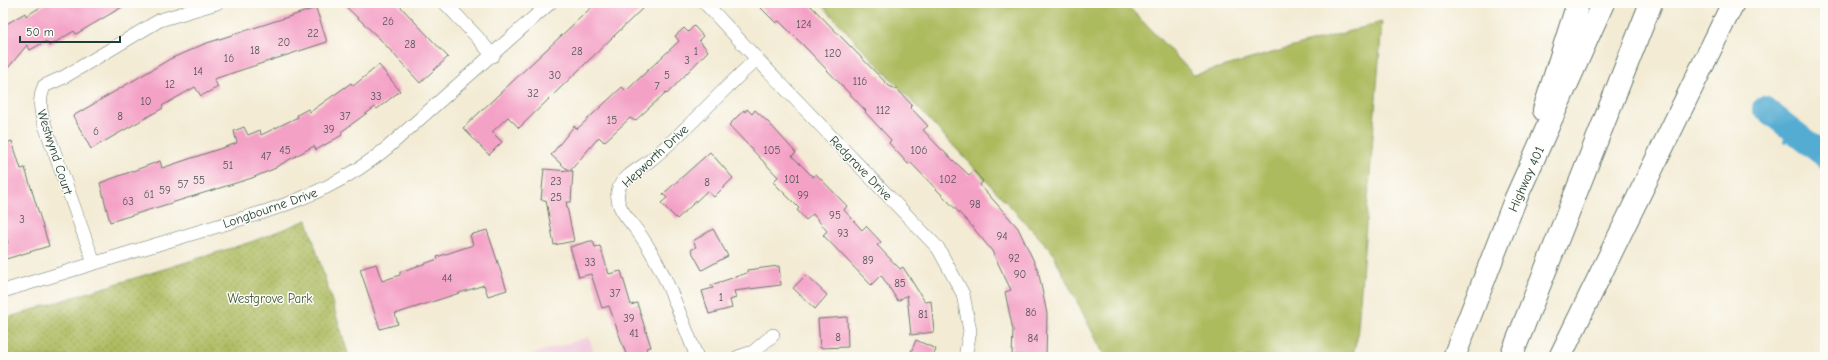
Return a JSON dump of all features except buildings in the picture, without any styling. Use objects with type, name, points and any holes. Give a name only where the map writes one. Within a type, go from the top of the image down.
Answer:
[{"type":"highway","points":[[1515,200],[1578,3]]},
{"type":"highway","name":"Highway 401","points":[[1454,357],[1515,200],[1603,3]]},
{"type":"highway","points":[[1511,357],[1651,3]]},
{"type":"highway","points":[[1560,357],[1733,3]]},
{"type":"street","name":"Westwynd Court","points":[[94,263],[43,120],[40,98],[44,86],[64,77],[160,20],[218,3]]},
{"type":"street","points":[[445,3],[493,56]]},
{"type":"street","name":"Longbourne Drive","points":[[3,292],[301,200],[338,182],[371,161],[493,56],[550,3]]},
{"type":"street","name":"Redgrave Drive","points":[[705,3],[757,60],[938,248],[963,294],[970,331],[965,357]]},
{"type":"street","name":"Hepworth Drive","points":[[697,357],[666,281],[636,228],[624,216],[618,202],[619,188],[627,178],[654,157],[757,60]]},
{"type":"street","points":[[738,357],[753,352],[773,335]]},
{"type":"shaded area","points":[[589,337],[595,357],[522,357]]},
{"type":"green space","points":[[820,3],[1125,3],[1194,75],[1382,22],[1357,339],[1352,357],[1105,357],[1051,250]]},
{"type":"green space","name":"Westgrove Park","points":[[307,220],[349,357],[3,357],[3,320],[6,318],[251,242]]},
{"type":"waterway","points":[[1764,108],[1825,156]]},
{"type":"waterway","points":[[1785,141],[1789,128]]}]
